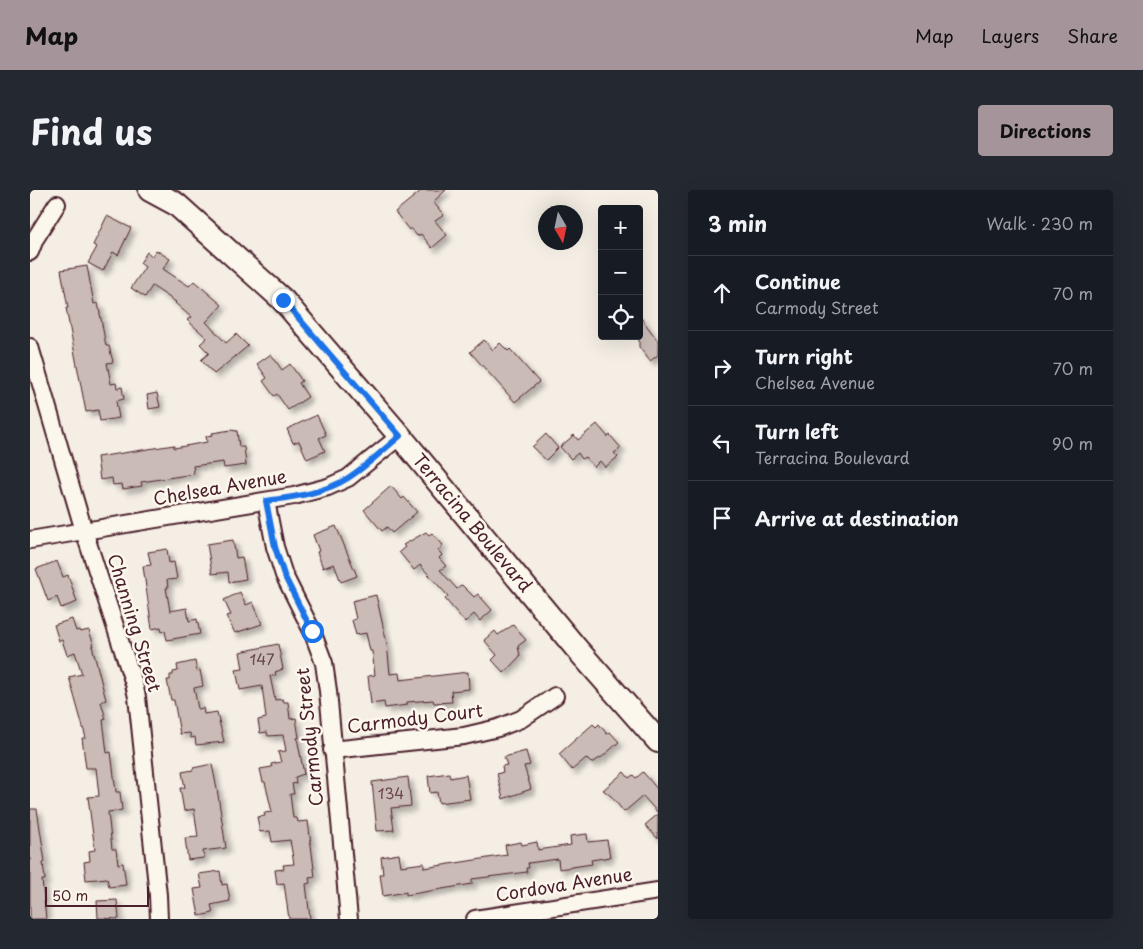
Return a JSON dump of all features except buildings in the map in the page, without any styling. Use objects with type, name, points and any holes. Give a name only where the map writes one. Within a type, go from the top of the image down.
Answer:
[{"type":"main road","name":"Terracina Boulevard","points":[[150,190],[176,204],[283,300],[400,436],[570,642],[658,741]]},
{"type":"street","points":[[30,252],[35,239],[57,204]]},
{"type":"street","name":"Channing Street","points":[[30,347],[84,531],[132,674],[137,697],[159,919]]},
{"type":"street","name":"Chelsea Avenue","points":[[30,540],[266,501],[328,487],[348,478],[400,436]]},
{"type":"street","name":"Carmody Street","points":[[266,501],[275,547],[284,575],[312,631],[324,663],[349,919]]},
{"type":"street","name":"Carmody Court","points":[[332,750],[464,736],[498,728],[522,719],[555,696]]},
{"type":"street","name":"Cordova Avenue","points":[[475,919],[517,916],[658,891]]},
{"type":"route","points":[[283,300],[400,436],[348,478],[328,487],[266,501],[275,547],[284,575],[312,631]]}]
